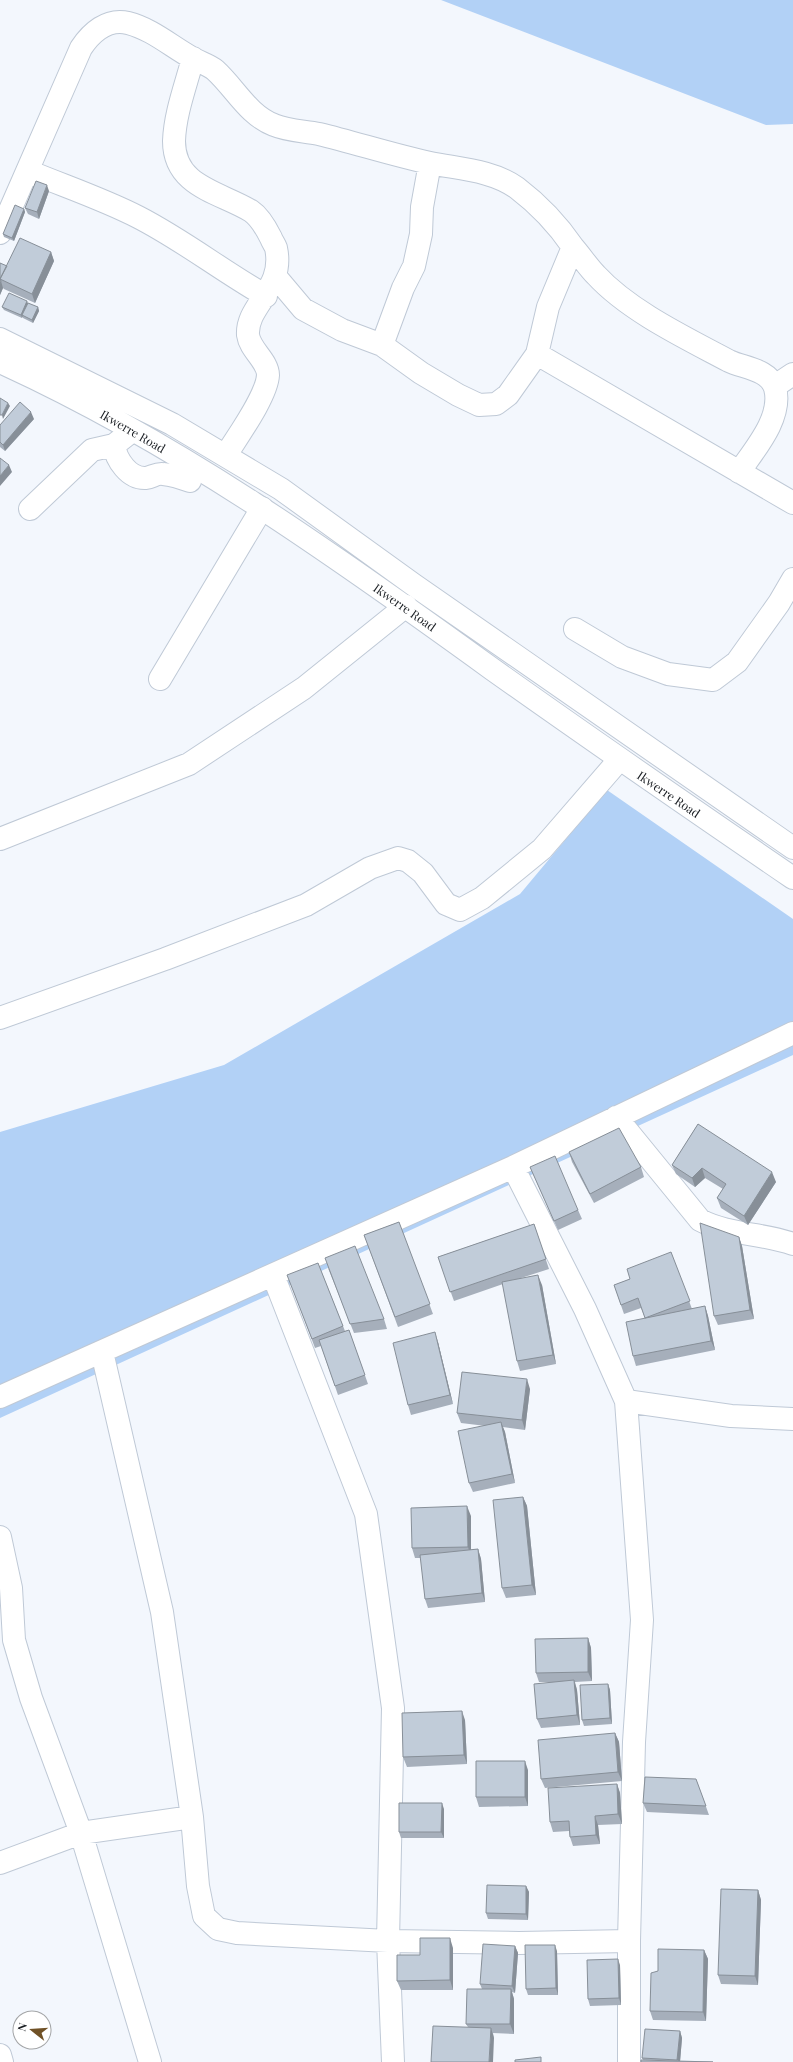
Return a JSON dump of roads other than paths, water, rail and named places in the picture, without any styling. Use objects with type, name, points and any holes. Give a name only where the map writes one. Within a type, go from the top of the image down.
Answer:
[{"type":"street","points":[[0,233],[81,48],[89,36],[108,23],[127,23],[160,37],[193,58],[214,69],[248,108],[259,118],[275,126],[318,134],[430,163],[483,174],[516,188],[560,228],[596,276],[630,305],[731,362],[762,372],[774,386],[777,406],[770,422],[740,472]]},
{"type":"street","points":[[193,58],[176,120],[174,142],[177,161],[186,176],[202,188],[252,212],[265,226],[276,248],[276,277],[266,296],[251,318],[248,335],[252,346],[264,364],[268,375],[259,401],[226,455]]},
{"type":"street","points":[[382,345],[403,288],[414,266],[421,234],[422,207],[430,163]]},
{"type":"street","points":[[28,171],[137,217],[188,245],[232,277],[266,296]]},
{"type":"street","points":[[276,277],[302,309],[342,330],[382,345],[421,373],[458,395],[479,405],[496,404],[508,395],[537,354],[548,307],[574,247]]},
{"type":"street","name":"Ikwerre Road","points":[[0,339],[172,424],[281,489],[414,585],[793,848]]},
{"type":"street","points":[[537,354],[793,504]]},
{"type":"street","name":"Ikwerre Road","points":[[0,362],[99,412],[262,508],[406,606],[619,760],[793,878]]},
{"type":"street","points":[[774,386],[793,374]]},
{"type":"street","points":[[30,509],[92,450],[114,445],[132,431]]},
{"type":"street","points":[[114,445],[115,454],[120,463],[136,476],[147,478],[164,474],[190,481]]},
{"type":"street","points":[[160,679],[262,508]]},
{"type":"street","points":[[575,629],[622,657],[668,674],[713,680],[737,662],[779,603],[793,579]]},
{"type":"street","points":[[0,839],[189,764],[304,688],[406,606]]},
{"type":"street","points":[[0,1018],[165,959],[306,905],[370,868],[398,858],[408,861],[423,873],[446,904],[460,910],[482,898],[542,850],[619,760]]},
{"type":"street","points":[[0,1397],[514,1167],[793,1033]]},
{"type":"street","points":[[616,1117],[700,1220],[712,1226],[793,1244]]},
{"type":"street","points":[[514,1167],[585,1309],[626,1401],[642,1620],[634,1742],[628,1941],[629,2062]]},
{"type":"street","points":[[273,1275],[366,1514],[393,1708],[388,1942],[393,2062]]},
{"type":"street","points":[[102,1352],[162,1612],[192,1817],[198,1886],[204,1916],[218,1929],[237,1933],[388,1942],[519,1943],[628,1941]]},
{"type":"street","points":[[626,1401],[731,1416],[793,1420]]},
{"type":"street","points":[[0,1537],[11,1588],[14,1640],[31,1698],[81,1832],[150,2062]]},
{"type":"street","points":[[0,1863],[81,1832],[192,1817]]},
{"type":"street","points":[[0,2055],[2,2062]]}]
